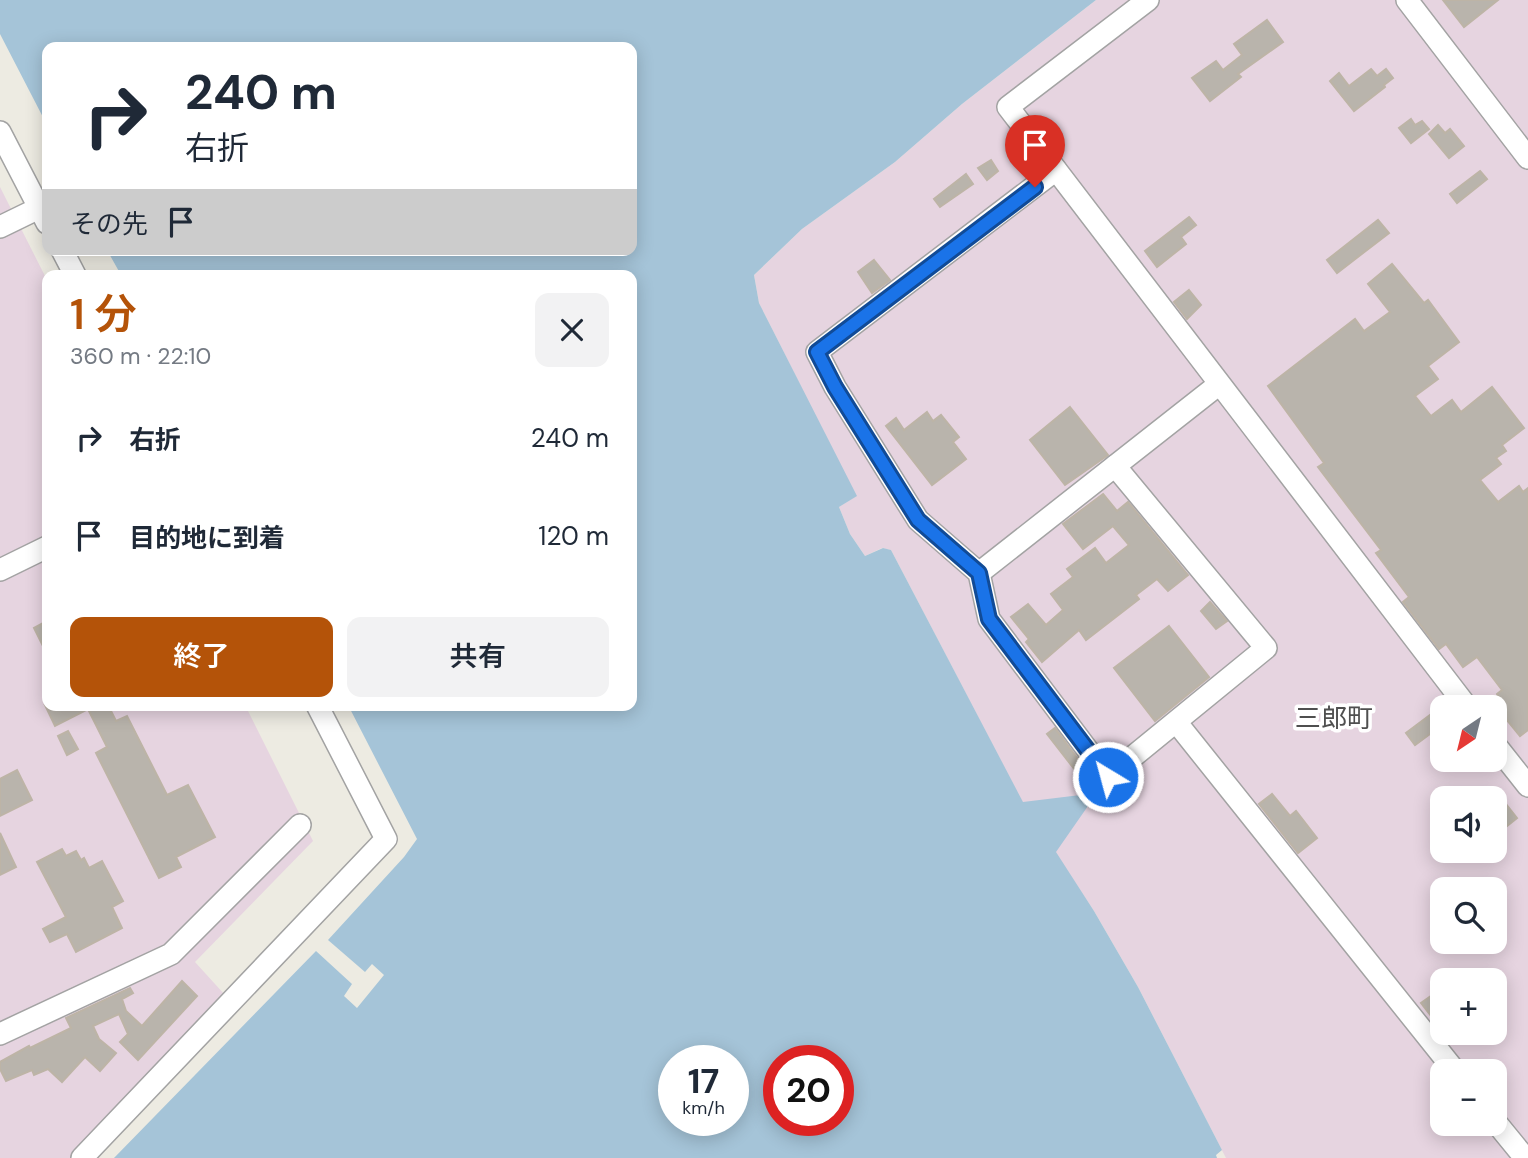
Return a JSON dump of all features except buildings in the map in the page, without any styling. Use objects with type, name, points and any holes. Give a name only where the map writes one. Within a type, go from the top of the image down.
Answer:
[{"type":"lane","points":[[1148,0],[1008,107],[1458,695]]},
{"type":"lane","points":[[1407,0],[1528,158]]},
{"type":"lane","points":[[0,132],[42,213]]},
{"type":"lane","points":[[1056,170],[817,352],[835,387],[918,520],[979,573],[989,619],[1108,777],[1266,648],[1115,466]]},
{"type":"lane","points":[[0,227],[42,215]]},
{"type":"lane","points":[[979,573],[1218,384]]},
{"type":"lane","points":[[0,570],[42,549]]},
{"type":"lane","points":[[82,1158],[386,839],[320,711]]},
{"type":"lane","points":[[1177,723],[1445,1059]]},
{"type":"lane","points":[[1507,759],[1528,786]]},
{"type":"lane","points":[[0,1034],[171,954],[300,825]]},
{"type":"lane","points":[[1507,1136],[1525,1158]]},
{"type":"shaded area","points":[[1096,0],[1528,0],[1528,1158],[1226,1158],[1138,987],[1094,911],[1023,803],[891,550],[882,548],[865,556],[850,534],[839,507],[856,496],[759,303],[754,275],[802,229],[895,162],[962,104]]},
{"type":"shaded area","points":[[0,187],[42,270],[42,711],[248,711],[313,841],[195,962],[225,995],[70,1158],[0,1158]]},
{"type":"water","points":[[0,0],[1096,0],[962,104],[895,162],[802,229],[754,275],[759,303],[857,496],[839,507],[850,534],[865,556],[883,548],[891,550],[1023,802],[1097,793],[1056,852],[1138,987],[1222,1150],[1216,1155],[1217,1158],[114,1158],[316,951],[352,984],[344,996],[357,1008],[384,975],[372,964],[365,972],[328,940],[404,857],[417,839],[351,711],[637,711],[637,270],[118,270],[110,256],[637,256],[637,42],[42,42],[42,115],[0,34]]},
{"type":"district","name":"三郎町","points":[[1334,718]]},
{"type":"route","points":[[1035,187],[817,352],[835,387],[918,520],[979,573],[989,619],[1108,777]]}]
